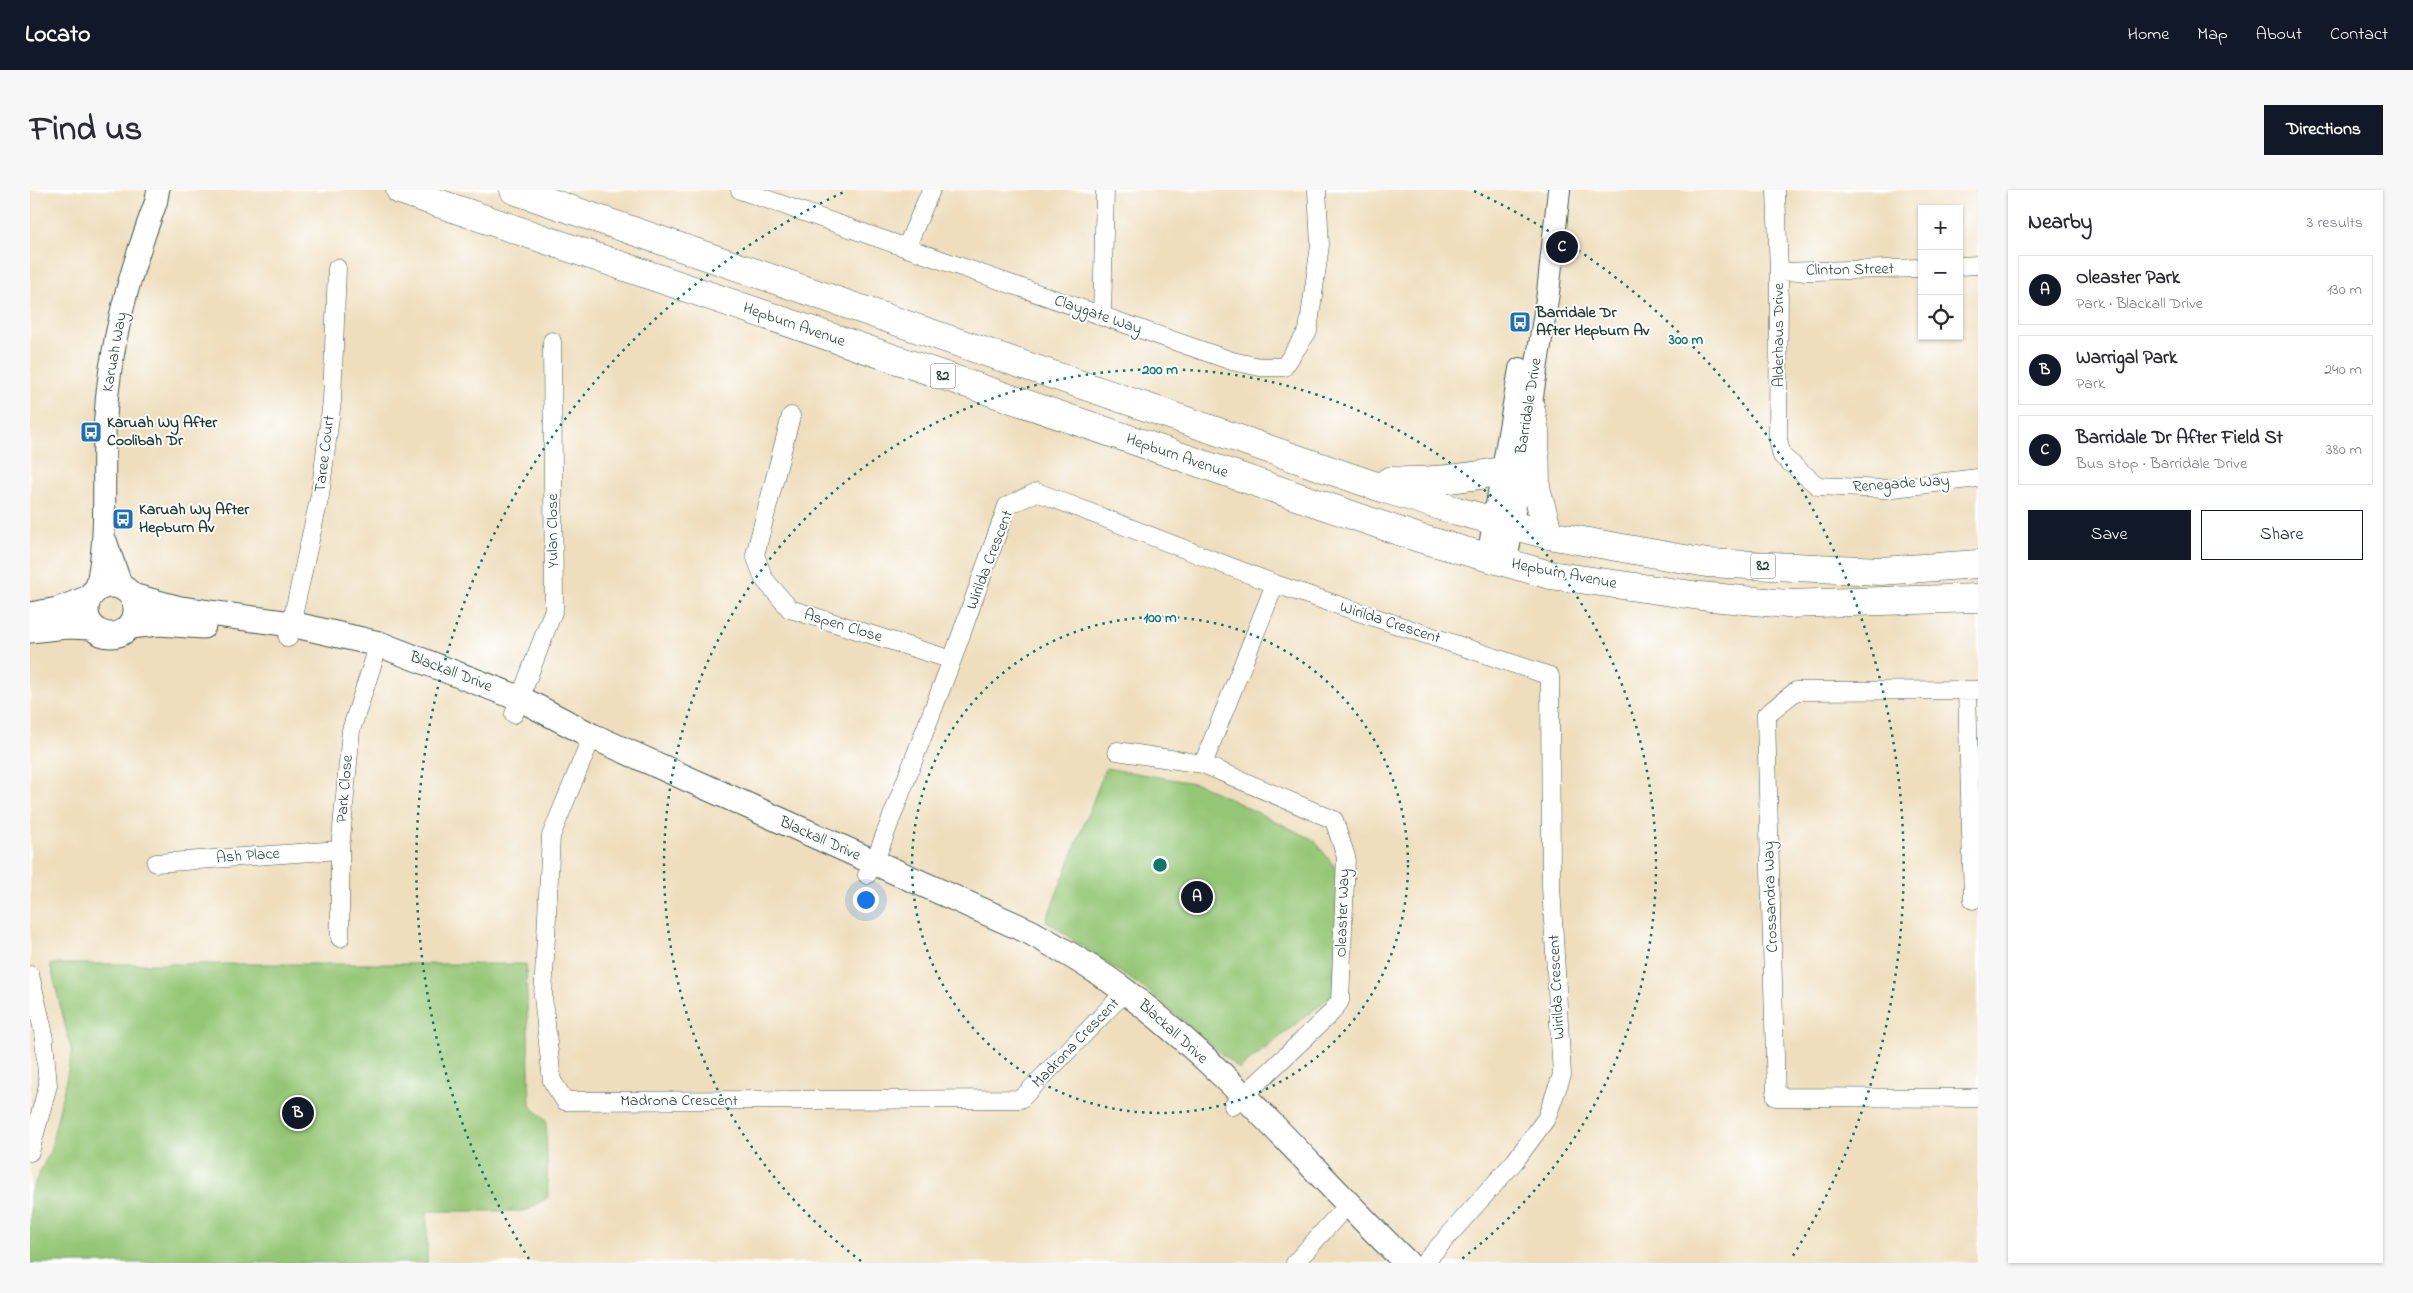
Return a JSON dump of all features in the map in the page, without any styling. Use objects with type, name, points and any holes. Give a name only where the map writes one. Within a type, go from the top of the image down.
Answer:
[{"type":"main road","name":"Hepburn Avenue","points":[[400,190],[1410,535],[1550,575],[1700,596],[1788,604],[1978,598]]},
{"type":"main road","name":"82","points":[[514,190],[1340,474],[1457,512],[1549,535],[1707,563],[1881,571],[1978,564]]},
{"type":"main road","points":[[1530,406],[1535,431],[1536,488],[1549,535]]},
{"type":"main road","points":[[1340,474],[1387,481],[1424,482],[1461,480],[1502,471]]},
{"type":"main road","points":[[30,615],[60,609],[111,585],[127,592],[136,608],[130,626],[119,634],[110,635],[93,627],[66,626],[30,630]]},
{"type":"main road","name":"Blackall Drive","points":[[127,592],[180,609],[289,631],[376,652],[518,707],[589,743],[871,869],[1030,932],[1071,955],[1121,997],[1181,1038],[1238,1101],[1343,1209],[1388,1263]]},
{"type":"main road","points":[[93,594],[86,613],[93,627]]},
{"type":"main road","name":"Blackall Drive","points":[[130,626],[160,623],[289,631]]},
{"type":"main road","name":"Blackall Drive","points":[[1343,1209],[1407,1263]]},
{"type":"street","name":"Claygate Way","points":[[740,190],[1102,317],[1232,361],[1260,367],[1284,367],[1308,331],[1320,245],[1317,190]]},
{"type":"street","points":[[906,248],[931,190]]},
{"type":"street","points":[[1102,317],[1104,190]]},
{"type":"street","name":"Barridale Drive","points":[[1503,523],[1502,471],[1538,264],[1544,190]]},
{"type":"street","name":"Barridale Drive","points":[[1497,561],[1503,523],[1530,406],[1548,293],[1559,190]]},
{"type":"street","name":"Alderhaus Drive","points":[[1776,190],[1779,272],[1778,439],[1782,456],[1800,472]]},
{"type":"street","name":"Karuah Way","points":[[93,594],[104,536],[103,468],[109,371],[125,295],[160,194]]},
{"type":"street","points":[[1963,266],[1978,265]]},
{"type":"street","name":"Taree Court","points":[[289,631],[320,495],[332,401],[337,268]]},
{"type":"street","name":"Clinton Street","points":[[1779,272],[1918,268]]},
{"type":"street","name":"Yulan Close","points":[[518,707],[554,609],[552,341]]},
{"type":"street","name":"Aspen Close","points":[[791,416],[755,555],[764,579],[790,609],[952,660]]},
{"type":"street","name":"Renegade Way","points":[[1800,472],[1818,486],[1832,488],[1885,489],[1978,478]]},
{"type":"street","name":"Wirilda Crescent","points":[[871,869],[952,660],[1007,506],[1037,492],[1275,584],[1550,676],[1551,886],[1562,1074],[1546,1119],[1515,1161],[1424,1263]]},
{"type":"street","name":"Karuah Way","points":[[104,536],[127,592]]},
{"type":"street","points":[[1203,764],[1275,584]]},
{"type":"street","name":"Park Close","points":[[340,938],[340,850],[351,730],[376,652]]},
{"type":"street","name":"Crossandra Way","points":[[1973,691],[1796,691],[1766,715],[1776,1096],[1978,1098]]},
{"type":"street","points":[[1973,691],[1973,900]]},
{"type":"street","name":"Madrona Crescent","points":[[589,743],[551,836],[543,996],[552,1081],[565,1101],[1021,1099],[1121,997]]},
{"type":"street","name":"Oleaster Way","points":[[1117,751],[1203,764],[1334,820],[1346,857],[1340,1001],[1331,1013],[1238,1101]]},
{"type":"street","name":"Ash Place","points":[[156,863],[340,850]]},
{"type":"street","points":[[30,975],[43,1030],[48,1085],[30,1152]]},
{"type":"street","points":[[1295,1263],[1343,1209]]},
{"type":"green space","points":[[1106,768],[1199,784],[1314,840],[1340,874],[1334,994],[1239,1069],[1148,991],[1046,921]]},
{"type":"green space","points":[[50,964],[526,964],[530,1105],[546,1121],[548,1197],[526,1211],[427,1211],[427,1263],[30,1263],[30,1193],[50,1151],[72,1053]]},
{"type":"place","name":"Barridale Dr After Field St","points":[[1562,247]]},
{"type":"place","name":"Barridale Dr After Hepburn Av","points":[[1520,322]]},
{"type":"place","name":"Karuah Wy After Coolibah Dr","points":[[91,432]]},
{"type":"place","name":"Karuah Wy After Hepburn Av","points":[[123,519]]},
{"type":"place","name":"Oleaster Park","points":[[1197,897]]},
{"type":"place","name":"Warrigal Park","points":[[298,1113]]}]
